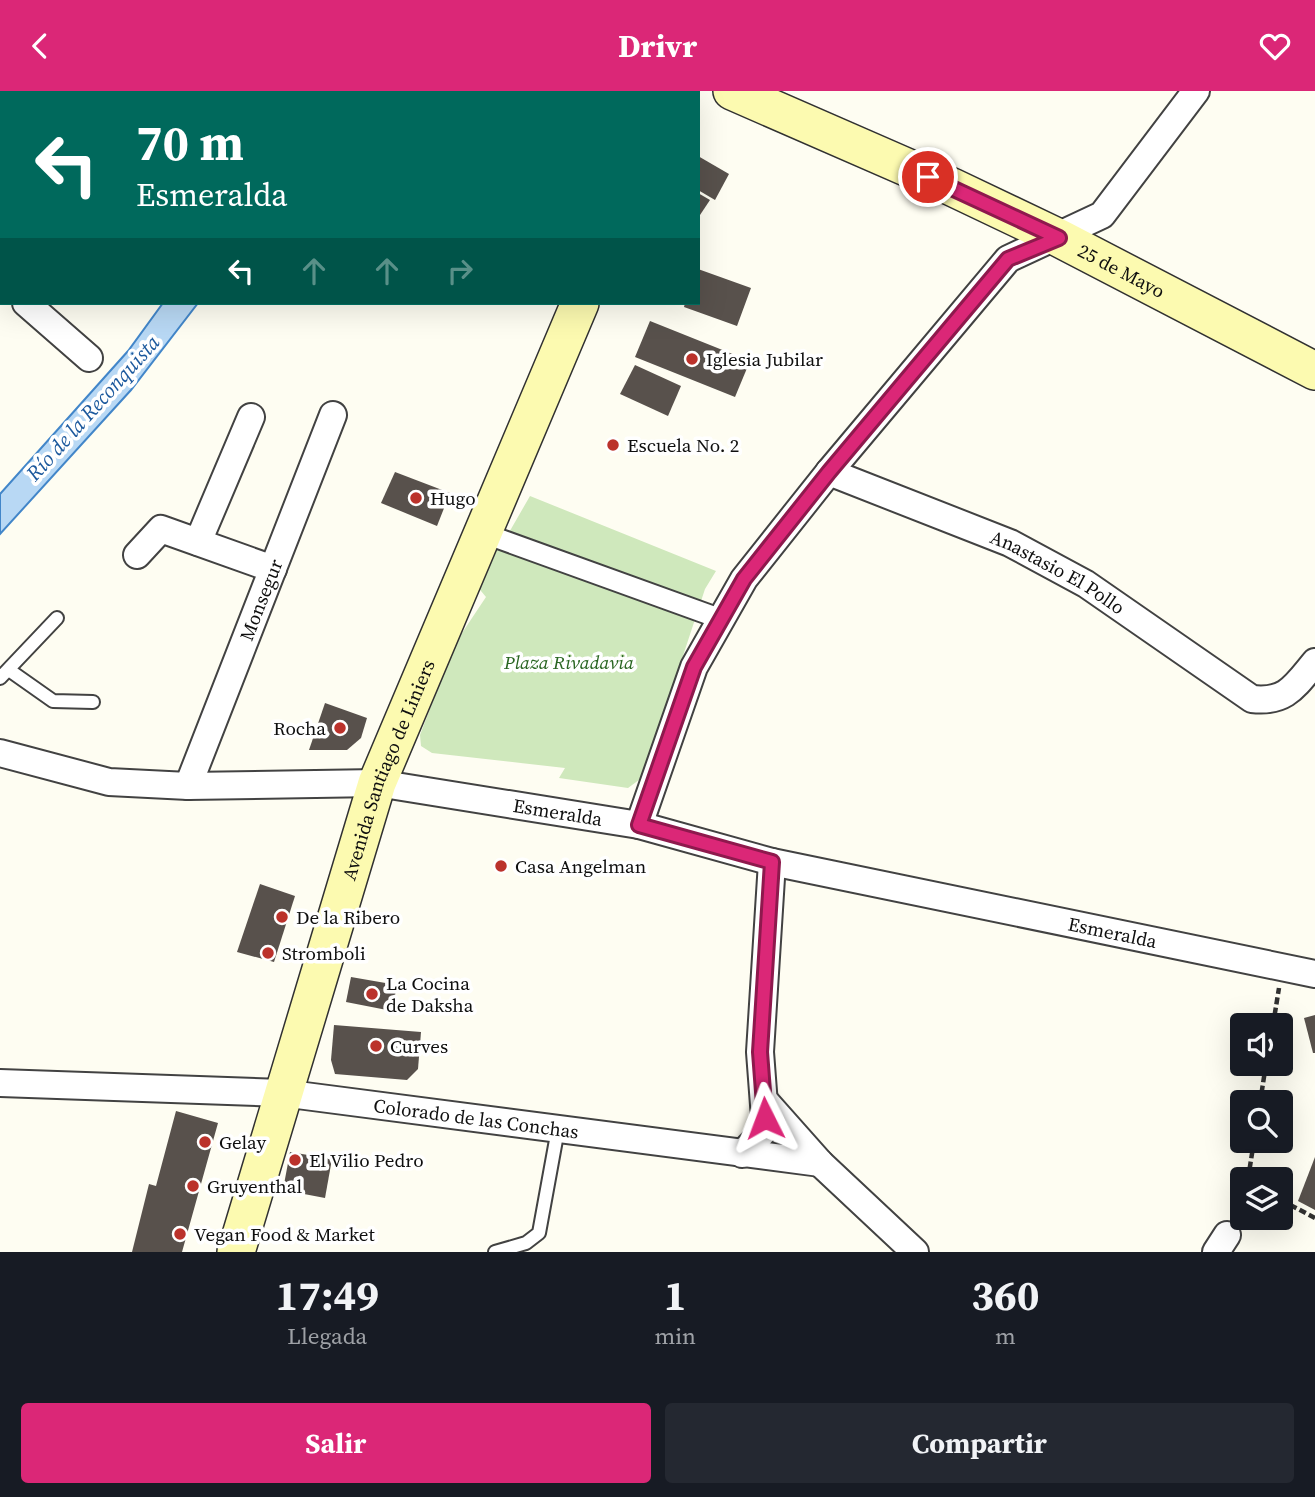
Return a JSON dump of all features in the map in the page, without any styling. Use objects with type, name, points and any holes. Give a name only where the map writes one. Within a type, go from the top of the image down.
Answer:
[{"type":"main road","name":"25 de Mayo","points":[[732,91],[952,187],[1059,238],[1315,370]]},
{"type":"main road","name":"Avenida Santiago de Liniers","points":[[236,1252],[377,783],[577,306]]},
{"type":"street","points":[[639,825],[694,667],[744,579],[829,472],[1008,259],[1059,238],[1102,215],[1196,91]]},
{"type":"street","points":[[28,305],[89,358]]},
{"type":"street","name":"Monsegur","points":[[188,786],[333,415]]},
{"type":"street","points":[[198,542],[251,417]]},
{"type":"street","name":"Anastasio El Pollo","points":[[829,472],[1010,543],[1086,584],[1251,699],[1268,701],[1284,695],[1315,662]]},
{"type":"street","points":[[137,555],[161,529],[273,569]]},
{"type":"street","points":[[482,533],[721,619]]},
{"type":"street","name":"Esmeralda","points":[[0,753],[109,782],[188,786],[377,783],[639,825],[772,862],[1315,974]]},
{"type":"street","points":[[742,1154],[762,1133],[764,1100],[760,1052],[772,862]]},
{"type":"street","name":"Colorado de las Conchas","points":[[0,1083],[282,1093],[820,1163]]},
{"type":"street","points":[[764,1100],[820,1163],[915,1252]]},
{"type":"lane","points":[[57,618],[4,674],[53,701],[93,702]]},
{"type":"lane","points":[[495,1252],[526,1243],[539,1233],[558,1129]]},
{"type":"path","points":[[1275,1013],[1282,967]]},
{"type":"path","points":[[1293,1206],[1315,1218]]},
{"type":"green space","name":"Plaza Rivadavia","points":[[530,496],[716,571],[705,589],[643,777],[628,788],[559,778],[565,768],[432,753],[421,746],[420,735],[439,685],[440,666],[486,597],[476,585],[480,571],[507,536]]},
{"type":"water","name":"Río de la Reconquista","points":[[162,305],[196,305],[131,390],[0,534],[0,494],[128,351]]},
{"type":"building","points":[[700,157],[729,174],[715,200],[700,191]]},
{"type":"building","points":[[700,194],[710,200],[700,215]]},
{"type":"building","name":"Iglesia Jubilar","points":[[700,270],[751,288],[737,326],[684,307],[700,305]]},
{"type":"building","name":"Iglesia Jubilar","points":[[650,321],[750,361],[735,397],[635,357]]},
{"type":"building","name":"Iglesia Jubilar","points":[[635,365],[681,386],[668,416],[620,394]]},
{"type":"building","name":"Hugo","points":[[395,472],[450,493],[437,526],[381,503]]},
{"type":"building","name":"Rocha","points":[[325,703],[367,718],[361,738],[347,750],[309,750]]},
{"type":"building","points":[[260,884],[295,896],[274,962],[237,952]]},
{"type":"building","name":"La Cocina de Daksha","points":[[351,977],[397,985],[392,1011],[346,1002]]},
{"type":"building","points":[[1315,1015],[1315,1053],[1313,1053],[1304,1018]]},
{"type":"building","name":"Curves","points":[[334,1025],[421,1032],[418,1069],[407,1080],[335,1074],[331,1060]]},
{"type":"building","points":[[176,1111],[218,1123],[182,1252],[132,1252],[149,1184],[156,1186]]},
{"type":"building","points":[[290,1152],[332,1159],[325,1198],[283,1190]]},
{"type":"building","points":[[1315,1157],[1315,1210],[1298,1201]]},
{"type":"place","name":"Iglesia Jubilar","points":[[692,359]]},
{"type":"place","name":"Escuela No. 2","points":[[613,445]]},
{"type":"place","name":"Hugo","points":[[416,498]]},
{"type":"place","name":"Rocha","points":[[340,728]]},
{"type":"place","name":"Casa Angelman","points":[[501,866]]},
{"type":"place","name":"De la Ribero","points":[[282,917]]},
{"type":"place","name":"Stromboli","points":[[268,953]]},
{"type":"place","name":"La Cocina de Daksha","points":[[372,994]]},
{"type":"place","name":"Curves","points":[[376,1046]]},
{"type":"place","name":"Gelay","points":[[205,1142]]},
{"type":"place","name":"El Vilio Pedro","points":[[295,1160]]},
{"type":"place","name":"Gruyenthal","points":[[193,1186]]},
{"type":"place","name":"Vegan Food & Market","points":[[180,1234]]},
{"type":"route","points":[[765,1118],[760,1052],[765,1012],[772,862],[639,825],[694,667],[744,579],[829,472],[1008,259],[1059,238],[928,177]]}]
